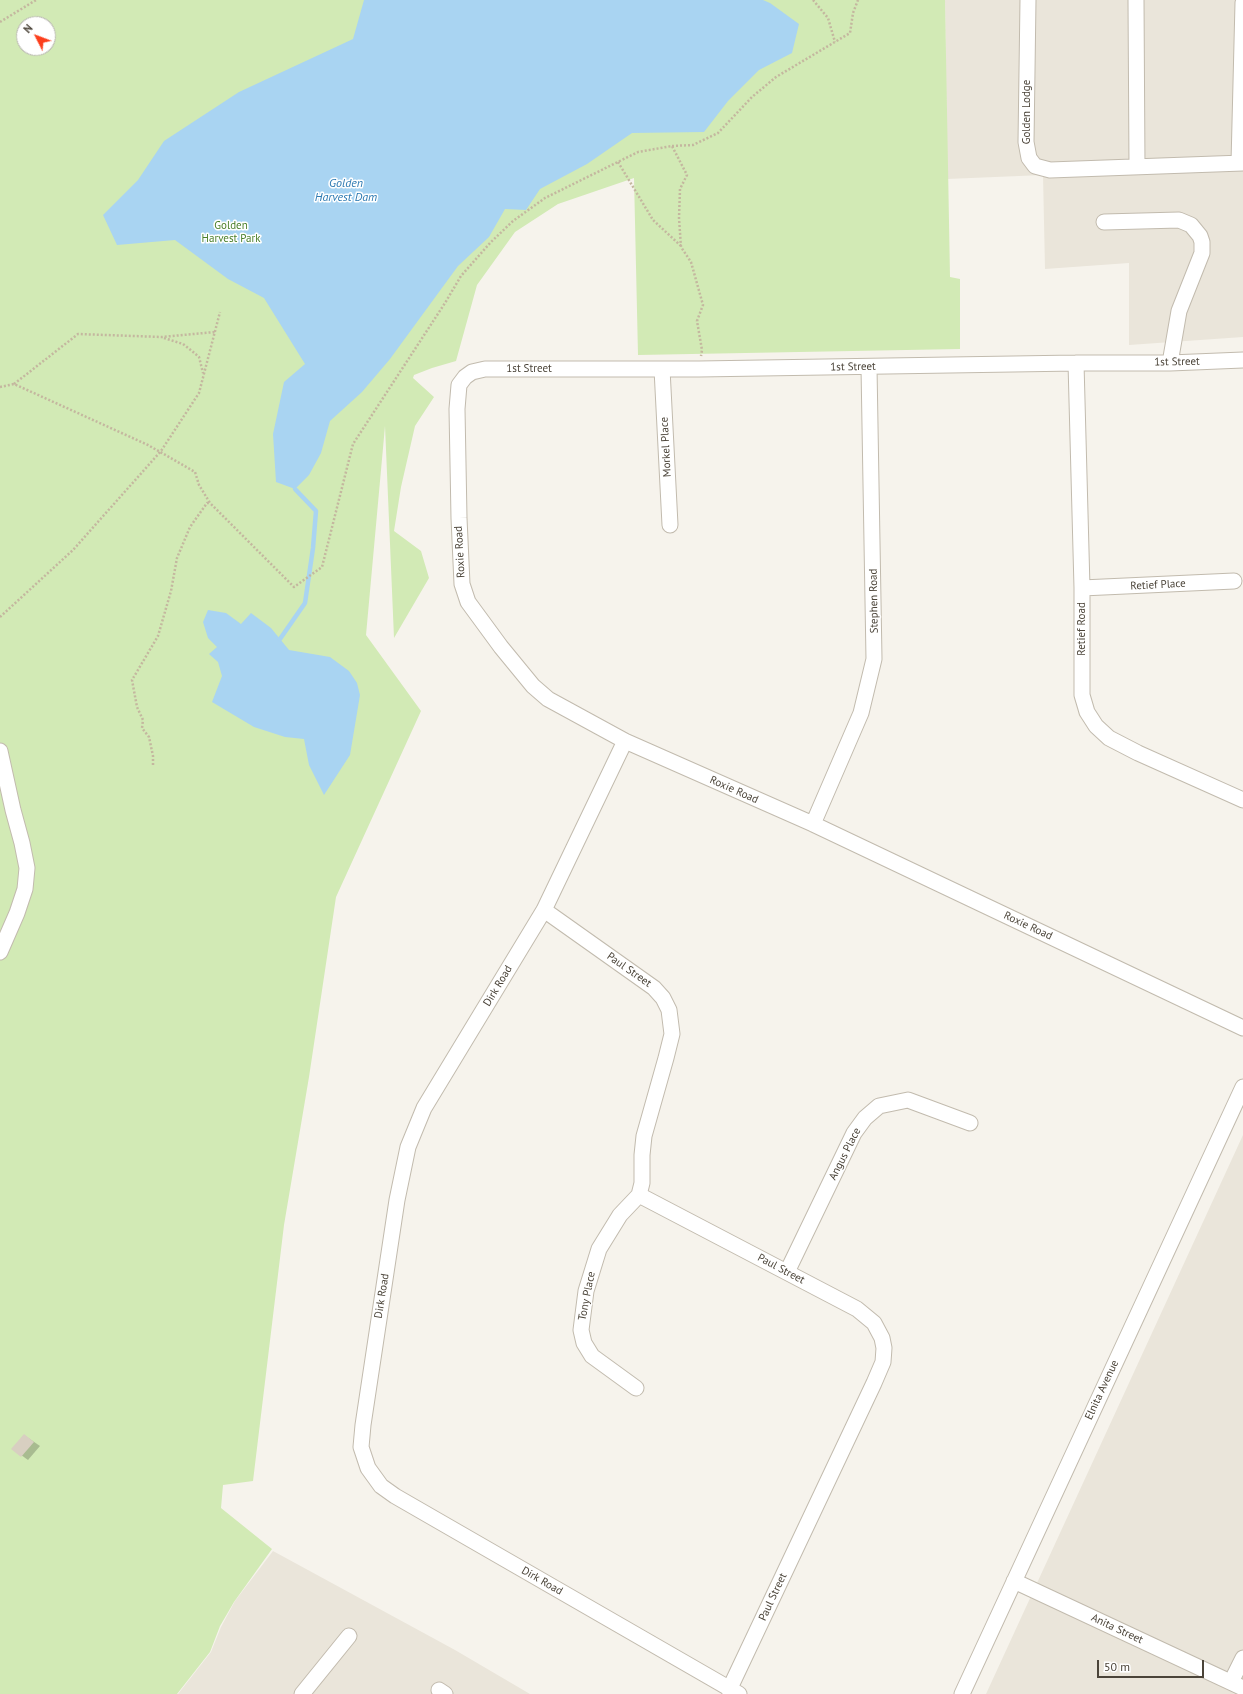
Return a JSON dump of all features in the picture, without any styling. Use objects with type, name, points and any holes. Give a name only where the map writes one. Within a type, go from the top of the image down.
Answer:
[{"type":"street","name":"Golden Lodge","points":[[1028,0],[1026,142],[1028,158],[1035,166],[1050,170],[1241,163],[1243,3]]},
{"type":"street","points":[[1136,0],[1137,166]]},
{"type":"street","points":[[1104,222],[1179,220],[1191,225],[1200,236],[1202,242],[1202,253],[1179,310],[1170,363]]},
{"type":"street","name":"1st Street","points":[[465,376],[472,372],[485,369],[869,367],[1076,363],[1170,363],[1243,360]]},
{"type":"street","name":"Retief Road","points":[[1076,363],[1082,588],[1082,695],[1087,712],[1096,726],[1109,738],[1138,753],[1243,800]]},
{"type":"street","name":"Stephen Road","points":[[813,824],[861,713],[874,659],[869,367]]},
{"type":"street","name":"Morkel Place","points":[[662,369],[670,525]]},
{"type":"street","name":"Roxie Road","points":[[465,376],[459,385],[457,409],[458,518],[462,584],[468,602],[533,686],[548,699],[625,741],[813,824],[1243,1028]]},
{"type":"street","name":"Retief Place","points":[[1082,588],[1234,581]]},
{"type":"street","name":"Dirk Road","points":[[625,741],[544,910],[424,1108],[408,1146],[397,1200],[361,1447],[364,1459],[381,1486],[395,1496],[734,1692]]},
{"type":"street","points":[[0,751],[27,868],[26,889],[0,952]]},
{"type":"street","name":"Paul Street","points":[[544,910],[654,988],[663,998],[669,1010],[672,1034],[644,1136],[642,1183],[639,1195],[857,1309],[874,1323],[882,1338],[884,1348],[883,1362],[734,1692]]},
{"type":"street","name":"Elnita Avenue","points":[[962,1694],[1243,1087]]},
{"type":"street","name":"Angus Place","points":[[787,1272],[854,1133],[865,1118],[879,1106],[908,1100],[970,1123]]},
{"type":"street","name":"Tony Place","points":[[636,1388],[592,1356],[584,1343],[581,1330],[586,1291],[599,1249],[620,1215],[639,1195]]},
{"type":"street","name":"Anita Street","points":[[1014,1581],[1237,1685]]},
{"type":"street","points":[[302,1694],[348,1636]]},
{"type":"street","points":[[1237,1685],[1243,1658]]},
{"type":"path","points":[[0,22],[36,0]]},
{"type":"path","points":[[813,0],[828,18],[835,42]]},
{"type":"path","points":[[14,384],[160,451],[195,472],[199,485],[210,502],[294,587],[322,567],[353,444],[461,276],[491,242],[513,221],[545,198],[638,152],[672,146],[693,145],[718,133],[752,97],[776,77],[850,33],[853,13],[858,0]]},
{"type":"path","points":[[672,146],[687,175],[680,188],[679,218],[681,247]]},
{"type":"path","points":[[618,162],[653,220],[681,247],[691,262],[703,306],[698,321],[702,350],[699,369]]},
{"type":"path","points":[[0,617],[73,550],[160,451],[199,393],[220,312]]},
{"type":"path","points":[[0,387],[14,384],[78,334],[162,337],[214,332]]},
{"type":"path","points":[[162,337],[183,344],[199,357],[204,374]]},
{"type":"path","points":[[153,764],[149,737],[142,728],[142,720],[137,707],[132,680],[158,636],[171,591],[177,558],[190,527],[207,503],[210,502]]},
{"type":"shaded area","points":[[945,0],[1243,0],[1243,337],[1129,345],[1129,263],[1045,269],[1043,175],[947,179]]},
{"type":"shaded area","points":[[1243,1135],[1243,1694],[986,1694]]},
{"type":"shaded area","points":[[273,1551],[455,1650],[530,1694],[178,1694],[211,1652],[221,1627],[235,1601]]},
{"type":"green space","name":"Golden Harvest Park","points":[[0,0],[945,0],[950,277],[960,279],[960,349],[638,355],[634,178],[558,204],[515,232],[477,285],[456,361],[414,375],[413,378],[434,397],[415,426],[401,487],[394,531],[421,551],[429,578],[394,638],[385,426],[366,635],[421,711],[336,897],[309,1077],[284,1225],[253,1481],[223,1485],[221,1508],[272,1549],[234,1602],[220,1626],[210,1652],[177,1694],[0,1694]]},
{"type":"water","name":"Golden Harvest Dam","points":[[364,0],[763,0],[770,3],[799,24],[792,53],[759,70],[728,101],[704,132],[632,133],[587,164],[540,189],[526,210],[505,209],[489,237],[458,266],[390,359],[362,392],[330,421],[321,453],[309,475],[295,489],[276,482],[273,434],[284,382],[305,364],[264,298],[228,279],[175,240],[117,245],[103,215],[138,180],[164,141],[239,92],[353,39]]},
{"type":"water","points":[[208,610],[226,613],[241,624],[251,613],[271,628],[289,650],[330,657],[349,671],[357,683],[360,695],[350,755],[324,795],[309,765],[304,739],[285,737],[254,727],[212,702],[222,676],[218,662],[209,654],[217,647],[208,638],[203,622]]},
{"type":"building","points":[[24,1434],[34,1442],[21,1457],[11,1449]]},
{"type":"waterway","points":[[280,639],[305,603],[313,548],[316,511],[295,489]]}]
